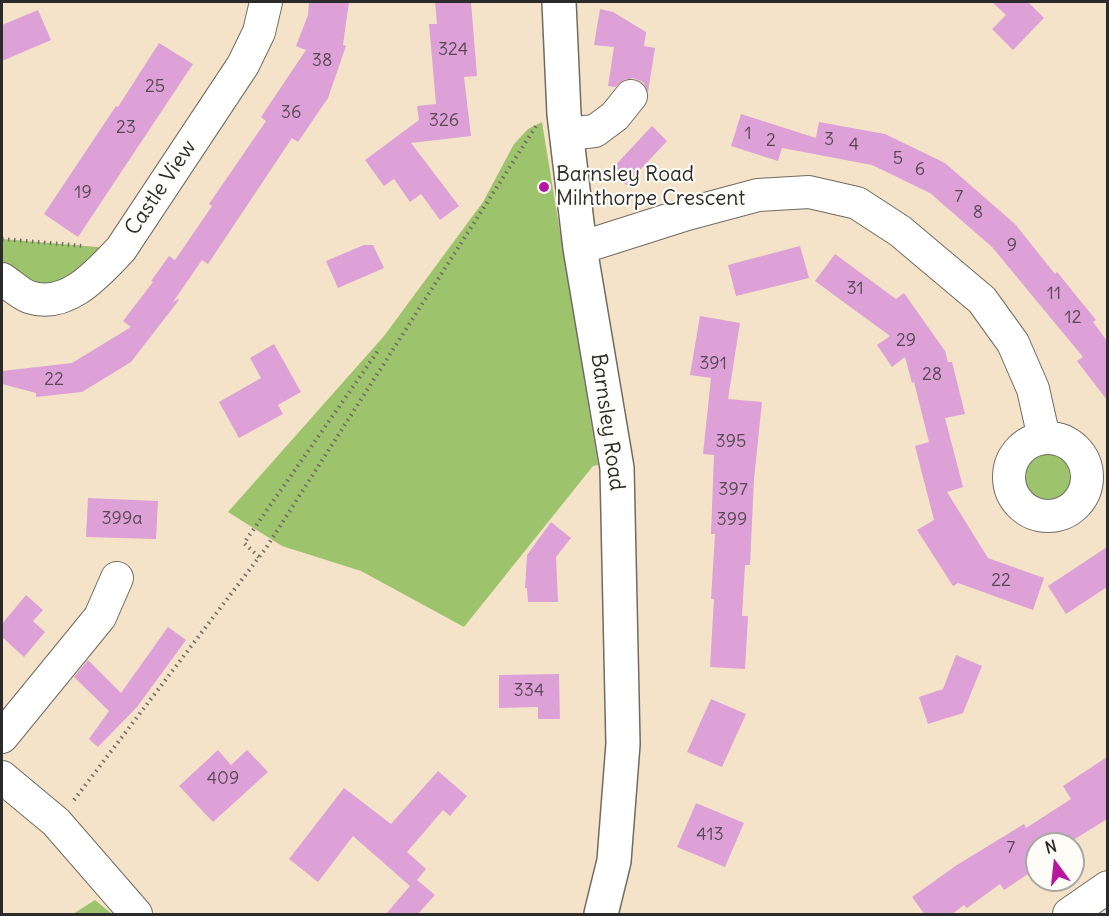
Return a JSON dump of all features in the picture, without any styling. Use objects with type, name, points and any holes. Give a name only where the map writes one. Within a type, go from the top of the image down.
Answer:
[{"type":"main road","name":"Barnsley Road","points":[[559,2],[566,124],[580,248],[617,468],[623,744],[614,861],[601,915]]},
{"type":"street","name":"Castle View","points":[[2,279],[29,297],[54,300],[78,289],[101,270],[121,249],[243,65],[259,32],[266,2]]},
{"type":"street","points":[[566,124],[595,131],[615,116],[631,96]]},
{"type":"street","points":[[580,248],[687,214],[758,195],[809,192],[857,202],[900,231],[982,300],[1013,343],[1033,389],[1044,438]]},
{"type":"street","points":[[2,737],[100,617],[117,578]]},
{"type":"street","points":[[2,777],[56,822],[136,915]]},
{"type":"street","points":[[1069,915],[1107,887]]},
{"type":"path","points":[[56,822],[259,557],[541,117],[566,124]]},
{"type":"path","points":[[2,239],[121,249]]},
{"type":"path","points":[[259,557],[244,543],[380,348]]},
{"type":"green space","points":[[542,122],[598,465],[593,466],[464,627],[361,571],[282,546],[228,512],[384,336],[483,202],[514,144],[528,129]]},
{"type":"green space","points":[[2,239],[121,249],[78,289],[2,279]]},
{"type":"green space","points":[[1048,438],[1063,441],[1080,455],[1087,477],[1084,492],[1070,509],[1048,516],[1033,513],[1016,499],[1009,477],[1012,462],[1026,445]]},
{"type":"green space","points":[[95,900],[112,914],[73,914]]},
{"type":"building","points":[[309,2],[349,2],[343,45],[346,46],[328,98],[298,142],[292,138],[208,264],[202,260],[173,302],[179,300],[131,362],[82,392],[36,397],[36,393],[2,384],[2,371],[72,363],[131,327],[123,321],[153,282],[151,281],[169,256],[175,260],[212,206],[209,204],[266,121],[261,117],[306,50],[296,46],[308,15]]},
{"type":"building","points":[[435,2],[471,2],[477,76],[464,77],[471,136],[411,143],[459,206],[440,220],[421,194],[410,202],[394,179],[384,186],[365,160],[419,120],[417,106],[436,104],[429,24],[437,24]]},
{"type":"building","points":[[992,2],[1028,2],[1044,18],[1013,50],[992,29],[1006,15]]},
{"type":"building","points":[[600,9],[613,12],[646,32],[644,46],[655,48],[648,92],[643,82],[633,78],[624,80],[615,87],[608,86],[614,47],[594,45]]},
{"type":"building","points":[[38,10],[51,40],[2,61],[2,25]]},
{"type":"building","points":[[159,43],[193,64],[78,237],[44,214]]},
{"type":"building","points":[[741,114],[816,138],[819,122],[885,134],[945,163],[1015,224],[1096,320],[1093,322],[1107,341],[1107,400],[1077,361],[1083,357],[992,247],[930,193],[872,165],[782,148],[778,161],[731,146]]},
{"type":"building","points":[[652,126],[667,141],[626,185],[610,171]]},
{"type":"building","points":[[364,245],[373,245],[384,268],[338,288],[326,261]]},
{"type":"building","points":[[800,246],[809,278],[736,296],[728,265]]},
{"type":"building","points":[[835,254],[896,299],[904,293],[945,351],[948,362],[952,362],[965,414],[945,418],[963,487],[947,492],[988,558],[1044,578],[1033,610],[958,583],[953,586],[917,530],[934,520],[915,446],[929,442],[914,382],[912,383],[905,357],[892,367],[877,345],[890,336],[815,281]]},
{"type":"building","points":[[700,316],[740,323],[728,399],[762,402],[754,479],[750,565],[745,565],[742,616],[748,616],[745,669],[710,667],[714,599],[711,599],[715,534],[711,534],[714,455],[703,454],[711,378],[690,375]]},
{"type":"building","points":[[274,344],[301,392],[278,405],[283,414],[239,438],[219,402],[261,378],[250,358]]},
{"type":"building","points":[[88,498],[158,501],[156,539],[86,537]]},
{"type":"building","points":[[551,522],[571,538],[556,557],[558,602],[528,602],[527,588],[525,588],[527,555]]},
{"type":"building","points":[[1107,547],[1107,587],[1066,614],[1048,586]]},
{"type":"building","points":[[26,595],[43,610],[33,621],[45,632],[24,657],[2,637],[2,624]]},
{"type":"building","points":[[168,627],[186,640],[137,707],[98,747],[89,739],[109,711],[74,677],[88,660],[121,693]]},
{"type":"building","points":[[956,655],[982,666],[963,713],[928,724],[919,697],[943,689]]},
{"type":"building","points":[[559,674],[560,719],[538,719],[538,707],[499,708],[499,675]]},
{"type":"building","points":[[711,699],[746,714],[722,767],[687,752]]},
{"type":"building","points":[[218,750],[231,765],[247,750],[268,772],[213,822],[179,786]]},
{"type":"building","points":[[1107,757],[1107,819],[1085,833],[1025,832],[1025,876],[1004,890],[1000,884],[967,908],[964,905],[951,915],[925,915],[912,897],[957,865],[1024,824],[1026,828],[1071,799],[1063,786]]},
{"type":"building","points":[[438,771],[467,796],[450,816],[443,810],[407,852],[426,869],[417,880],[435,895],[417,915],[385,915],[410,886],[353,836],[318,882],[289,859],[344,788],[391,824]]},
{"type":"building","points":[[696,803],[744,823],[725,867],[677,847]]},
{"type":"place","name":"Barnsley Road Milnthorpe Crescent","points":[[544,187]]}]
